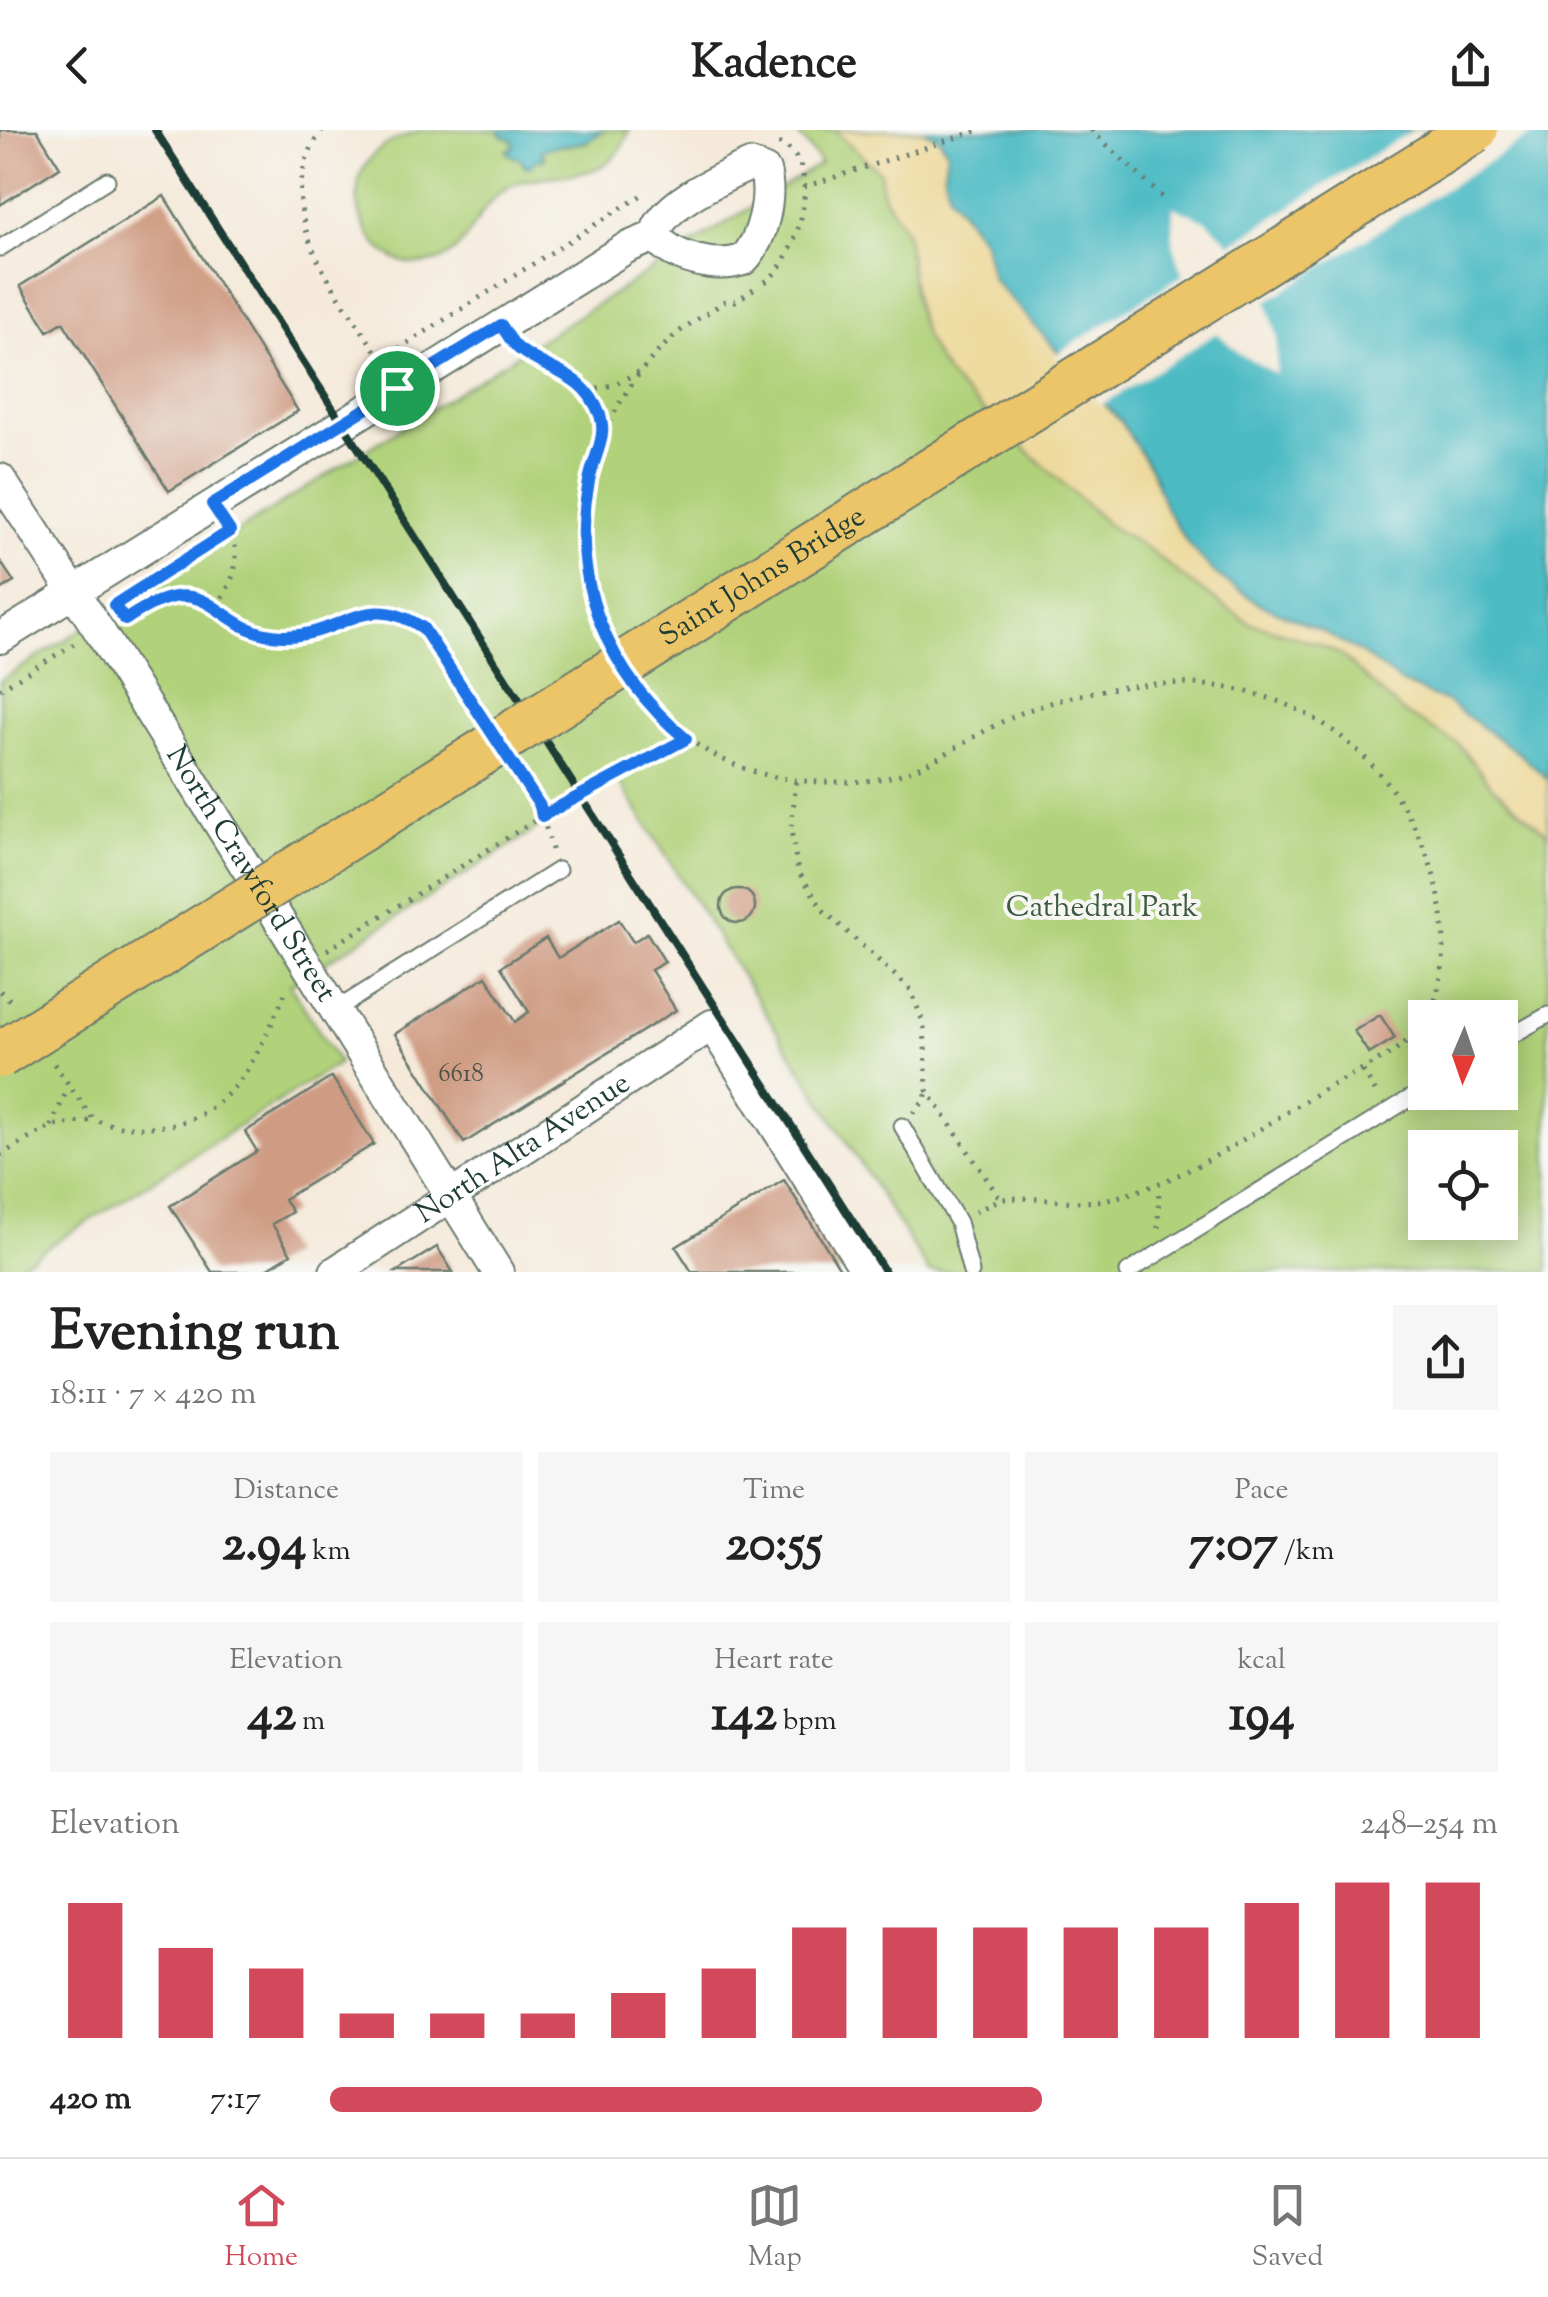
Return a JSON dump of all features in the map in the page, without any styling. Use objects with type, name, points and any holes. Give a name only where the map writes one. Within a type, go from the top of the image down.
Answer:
[{"type":"main road","name":"Saint Johns Bridge","points":[[12,1038],[1476,130]]},
{"type":"street","points":[[0,638],[397,388],[510,337],[626,248],[655,236]]},
{"type":"street","name":"North Crawford Street","points":[[0,479],[100,632],[498,1272]]},
{"type":"street","name":"North Alta Avenue","points":[[335,1272],[712,1025],[867,1272]]},
{"type":"lane","points":[[0,248],[107,180]]},
{"type":"lane","points":[[334,1010],[558,870]]},
{"type":"lane","points":[[1518,1032],[1548,1016]]},
{"type":"lane","points":[[1128,1272],[1408,1100]]},
{"type":"lane","points":[[902,1126],[958,1222],[965,1270]]},
{"type":"path","points":[[322,130],[302,168],[300,216],[316,256],[397,388]]},
{"type":"path","points":[[804,187],[980,130]]},
{"type":"path","points":[[1091,130],[1162,197]]},
{"type":"path","points":[[381,360],[651,189]]},
{"type":"path","points":[[610,648],[591,598],[584,549],[589,480],[604,429],[641,371],[671,338],[725,301]]},
{"type":"path","points":[[510,337],[534,340]]},
{"type":"path","points":[[510,337],[588,390],[604,429]]},
{"type":"path","points":[[588,390],[641,371]]},
{"type":"path","points":[[212,504],[236,543],[232,581],[216,606]]},
{"type":"path","points":[[214,542],[230,531]]},
{"type":"path","points":[[181,562],[114,605],[125,620],[177,595],[216,606],[251,628],[281,636],[326,629],[374,611],[385,611],[423,628],[487,726]]},
{"type":"path","points":[[0,690],[76,643]]},
{"type":"path","points":[[639,692],[686,739],[730,763],[796,782],[870,780],[910,772],[1024,712],[1098,692],[1192,682],[1261,694],[1312,717],[1346,742],[1395,794],[1414,826],[1437,885],[1444,928],[1441,976],[1433,1000]]},
{"type":"path","points":[[324,952],[542,816],[686,739]]},
{"type":"path","points":[[508,758],[542,816],[558,870]]},
{"type":"path","points":[[796,782],[791,830],[798,871],[823,910],[911,990],[924,1025],[927,1090],[1001,1200],[1079,1203],[1159,1186],[1408,1042]]},
{"type":"path","points":[[0,1154],[51,1126],[94,1120],[120,1126],[164,1127],[182,1124],[208,1110],[243,1077],[288,987]]},
{"type":"path","points":[[0,991],[12,1038]]},
{"type":"path","points":[[46,1053],[94,1120]]},
{"type":"path","points":[[51,1126],[68,1088]]},
{"type":"path","points":[[1159,1186],[1158,1232],[1166,1249]]},
{"type":"green space","points":[[421,130],[499,130],[513,140],[513,149],[507,152],[522,160],[522,165],[532,165],[533,161],[545,158],[541,150],[553,144],[587,142],[603,130],[629,130],[621,149],[595,169],[512,185],[487,206],[450,255],[417,264],[400,261],[373,240],[364,225],[358,191],[361,175],[374,154]]},
{"type":"green space","name":"Cathedral Park","points":[[923,130],[992,278],[1258,603],[1322,631],[1548,779],[1548,1272],[929,1272],[617,778],[290,985],[339,1063],[8,1272],[0,1272],[0,681],[821,163],[797,133]]},
{"type":"sand","points":[[834,130],[923,130],[940,139],[947,151],[944,174],[957,206],[984,242],[992,278],[1121,422],[1152,471],[1166,509],[1189,545],[1219,577],[1258,603],[1322,631],[1400,682],[1447,702],[1520,754],[1548,779],[1548,834],[1492,786],[1458,744],[1401,711],[1341,655],[1248,622],[1107,524],[959,388],[939,363],[925,336],[913,292],[906,234],[884,196],[881,173]]},
{"type":"water","points":[[499,130],[603,130],[586,141],[541,151],[544,160],[535,160],[525,167],[522,160],[507,150],[514,147],[513,140]]},
{"type":"water","points":[[923,130],[1548,130],[1548,779],[1447,702],[1400,682],[1364,655],[1322,631],[1258,603],[1219,577],[1188,544],[1166,509],[1152,471],[1121,422],[992,278],[984,242],[949,194],[944,174],[947,151],[940,139]]},
{"type":"pier","points":[[1413,130],[1539,130],[1267,301],[1277,336],[1276,374],[1240,354],[1217,333],[1100,406],[1055,355],[1183,275],[1173,242],[1173,206],[1207,221],[1231,244]]},
{"type":"building","points":[[0,130],[37,130],[60,167],[0,205]]},
{"type":"building","points":[[164,196],[298,411],[169,491],[63,322],[48,331],[20,286]]},
{"type":"building","points":[[0,561],[14,582],[0,590]]},
{"type":"building","points":[[738,889],[750,894],[755,906],[750,918],[738,923],[726,918],[721,906],[726,894]]},
{"type":"building","points":[[619,920],[633,942],[647,933],[665,962],[651,970],[676,1010],[464,1143],[395,1034],[486,976],[515,1022],[529,1012],[501,967],[546,938],[558,958]]},
{"type":"building","points":[[1380,1015],[1395,1038],[1369,1054],[1354,1031]]},
{"type":"building","points":[[332,1077],[374,1144],[284,1199],[292,1212],[272,1224],[291,1254],[262,1272],[212,1272],[170,1206],[257,1151],[245,1132]]},
{"type":"building","points":[[784,1180],[842,1272],[692,1272],[676,1247]]},
{"type":"building","points":[[437,1247],[453,1272],[396,1272]]},
{"type":"railway","points":[[155,130],[885,1272]]},
{"type":"route","points":[[501,325],[518,349],[588,390],[604,429],[585,506],[584,564],[591,598],[600,628],[628,678],[686,739],[542,816],[540,806],[423,628],[411,620],[374,611],[326,629],[281,636],[251,628],[216,606],[177,595],[125,620],[114,605],[230,531],[212,504],[397,388],[501,325]]}]
